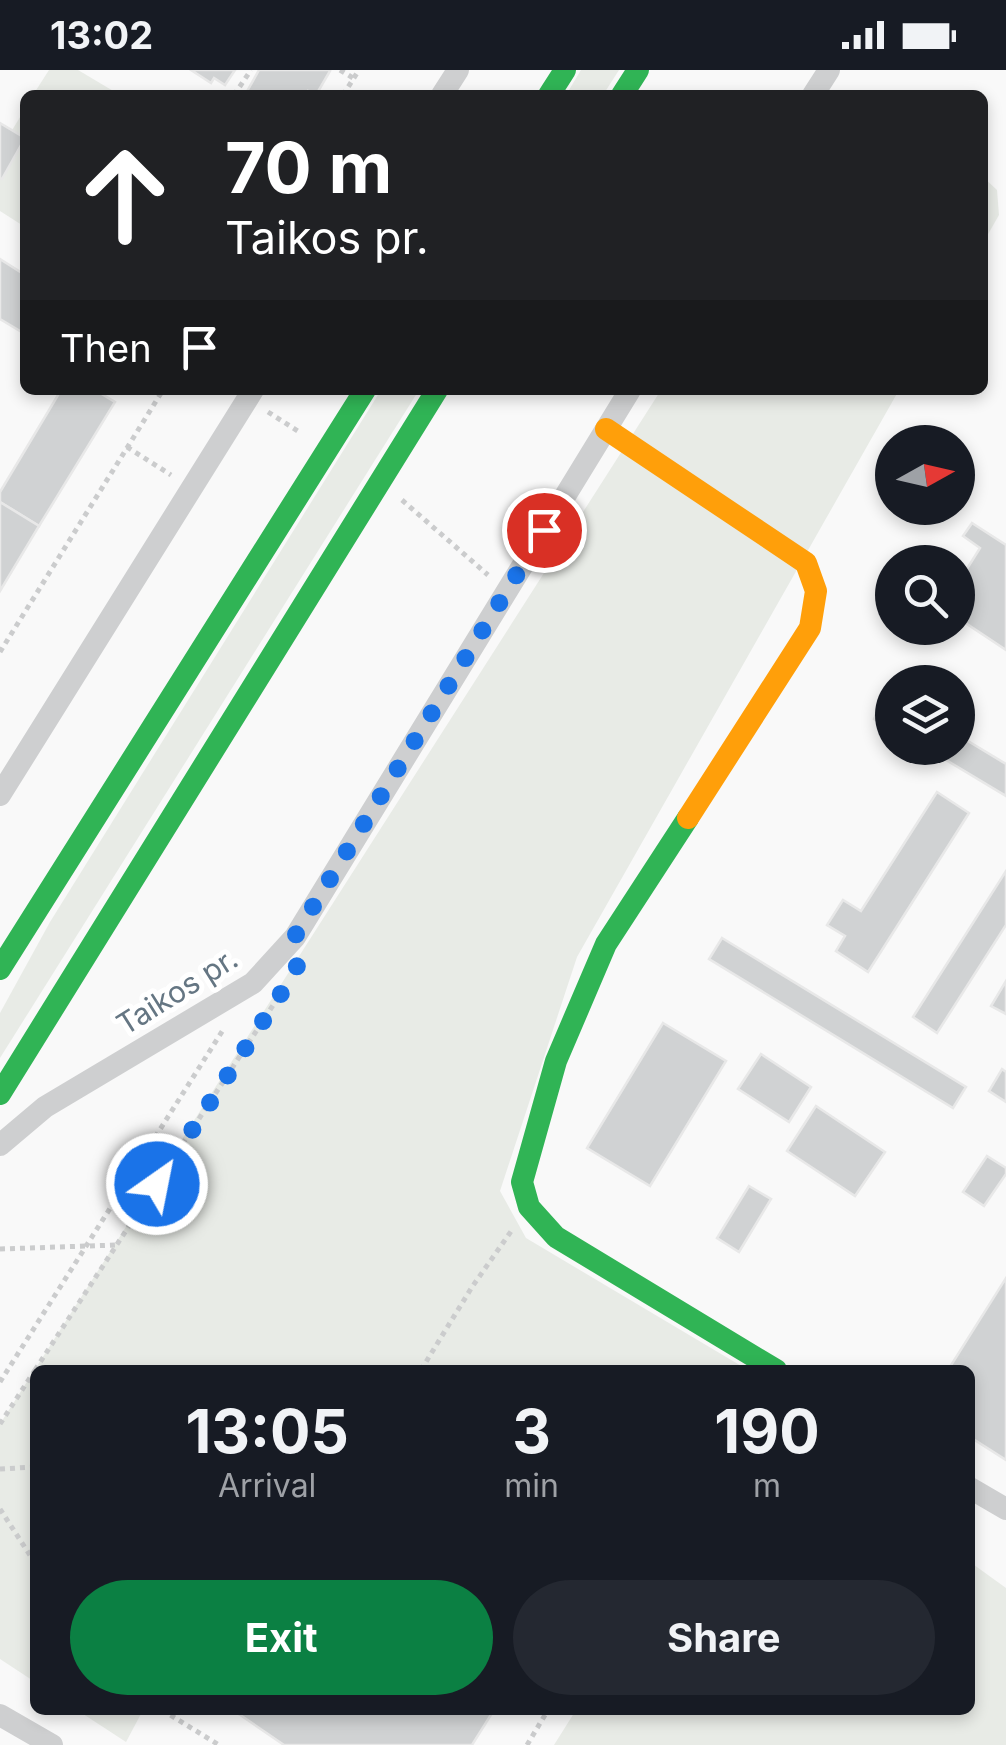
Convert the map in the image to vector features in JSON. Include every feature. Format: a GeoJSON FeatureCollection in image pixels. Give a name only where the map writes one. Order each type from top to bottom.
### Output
{"type":"FeatureCollection","features":[{"type":"Feature","properties":{"kind":"main road"},"geometry":{"type":"LineString","coordinates":[[0,969],[362,395]]}},
{"type":"Feature","properties":{"kind":"main road"},"geometry":{"type":"LineString","coordinates":[[0,1094],[434,395]]}},
{"type":"Feature","properties":{"kind":"main road"},"geometry":{"type":"LineString","coordinates":[[606,428],[806,563],[816,591],[810,628],[606,944],[556,1061],[522,1182],[529,1207],[556,1237],[768,1365]]}},
{"type":"Feature","properties":{"kind":"street"},"geometry":{"type":"LineString","coordinates":[[0,794],[250,395]]}},
{"type":"Feature","properties":{"kind":"street","name":"Taikos pr."},"geometry":{"type":"LineString","coordinates":[[0,1145],[45,1107],[253,983],[295,936],[627,395]]}},
{"type":"Feature","properties":{"kind":"street"},"geometry":{"type":"LineString","coordinates":[[975,1491],[1006,1510]]}},
{"type":"Feature","properties":{"kind":"street"},"geometry":{"type":"LineString","coordinates":[[0,1715],[52,1745]]}},
{"type":"Feature","properties":{"kind":"path"},"geometry":{"type":"LineString","coordinates":[[340,70],[354,78]]}},
{"type":"Feature","properties":{"kind":"path"},"geometry":{"type":"LineString","coordinates":[[346,90],[359,70]]}},
{"type":"Feature","properties":{"kind":"path"},"geometry":{"type":"LineString","coordinates":[[0,652],[159,395]]}},
{"type":"Feature","properties":{"kind":"path"},"geometry":{"type":"LineString","coordinates":[[127,447],[192,488]]}},
{"type":"Feature","properties":{"kind":"path"},"geometry":{"type":"LineString","coordinates":[[0,1382],[253,983]]}},
{"type":"Feature","properties":{"kind":"path"},"geometry":{"type":"LineString","coordinates":[[38,1365],[286,986]]}},
{"type":"Feature","properties":{"kind":"path"},"geometry":{"type":"LineString","coordinates":[[424,1365],[472,1287],[529,1207]]}},
{"type":"Feature","properties":{"kind":"path"},"geometry":{"type":"LineString","coordinates":[[0,1249],[117,1245]]}},
{"type":"Feature","properties":{"kind":"path"},"geometry":{"type":"LineString","coordinates":[[0,1424],[30,1378]]}},
{"type":"Feature","properties":{"kind":"path"},"geometry":{"type":"LineString","coordinates":[[0,1469],[30,1466]]}},
{"type":"Feature","properties":{"kind":"path"},"geometry":{"type":"LineString","coordinates":[[0,1509],[30,1555]]}},
{"type":"Feature","properties":{"kind":"path"},"geometry":{"type":"LineString","coordinates":[[170,1715],[219,1745]]}},
{"type":"Feature","properties":{"kind":"path"},"geometry":{"type":"LineString","coordinates":[[527,1745],[545,1715]]}},
{"type":"Feature","properties":{"kind":"shaded area"},"geometry":{"type":"Polygon","coordinates":[[[49,70],[78,70],[112,90],[36,90],[49,70]]]}},
{"type":"Feature","properties":{"kind":"shaded area"},"geometry":{"type":"Polygon","coordinates":[[[581,70],[619,70],[606,90],[569,90],[581,70]]]}},
{"type":"Feature","properties":{"kind":"shaded area"},"geometry":{"type":"Polygon","coordinates":[[[20,117],[20,224],[0,211],[0,150],[20,117]]]}},
{"type":"Feature","properties":{"kind":"shaded area"},"geometry":{"type":"Polygon","coordinates":[[[988,182],[997,190],[999,215],[988,234],[988,182]]]}},
{"type":"Feature","properties":{"kind":"shaded area"},"geometry":{"type":"Polygon","coordinates":[[[378,395],[416,395],[0,1058],[0,1013],[50,922],[378,395]]]}},
{"type":"Feature","properties":{"kind":"shaded area"},"geometry":{"type":"Polygon","coordinates":[[[658,395],[896,395],[879,425],[875,425],[875,432],[577,957],[500,1191],[526,1238],[740,1365],[38,1365],[658,395]]]}},
{"type":"Feature","properties":{"kind":"shaded area"},"geometry":{"type":"Polygon","coordinates":[[[30,1377],[30,1679],[0,1659],[0,1424],[30,1377]]]}},
{"type":"Feature","properties":{"kind":"shaded area"},"geometry":{"type":"Polygon","coordinates":[[[975,1566],[1006,1588],[1006,1745],[554,1745],[573,1715],[975,1715],[975,1566]]]}},
{"type":"Feature","properties":{"kind":"shaded area"},"geometry":{"type":"Polygon","coordinates":[[[85,1715],[140,1715],[126,1742],[85,1715]]]}},
{"type":"Feature","properties":{"kind":"building"},"geometry":{"type":"Polygon","coordinates":[[[191,70],[235,70],[225,85],[214,78],[211,83],[191,70]]]}},
{"type":"Feature","properties":{"kind":"building"},"geometry":{"type":"Polygon","coordinates":[[[259,70],[330,71],[319,90],[248,90],[259,70]]]}},
{"type":"Feature","properties":{"kind":"building"},"geometry":{"type":"Polygon","coordinates":[[[0,123],[20,135],[20,147],[0,178],[0,123]]]}},
{"type":"Feature","properties":{"kind":"building"},"geometry":{"type":"Polygon","coordinates":[[[0,259],[20,272],[20,331],[0,319],[0,259]]]}},
{"type":"Feature","properties":{"kind":"building"},"geometry":{"type":"Polygon","coordinates":[[[58,395],[103,395],[115,402],[39,526],[0,502],[0,492],[58,395]]]}},
{"type":"Feature","properties":{"kind":"building"},"geometry":{"type":"Polygon","coordinates":[[[0,502],[39,526],[0,591],[0,502]]]}},
{"type":"Feature","properties":{"kind":"building"},"geometry":{"type":"Polygon","coordinates":[[[975,525],[1006,545],[1006,650],[975,629],[975,556],[980,548],[963,536],[975,525]]]}},
{"type":"Feature","properties":{"kind":"building"},"geometry":{"type":"Polygon","coordinates":[[[975,745],[1006,764],[1006,796],[954,765],[975,765],[975,745]]]}},
{"type":"Feature","properties":{"kind":"building"},"geometry":{"type":"Polygon","coordinates":[[[937,792],[969,813],[868,972],[836,951],[845,936],[827,925],[843,900],[861,911],[937,792]]]}},
{"type":"Feature","properties":{"kind":"building"},"geometry":{"type":"Polygon","coordinates":[[[1006,871],[1006,925],[937,1033],[913,1017],[1006,871]]]}},
{"type":"Feature","properties":{"kind":"building"},"geometry":{"type":"Polygon","coordinates":[[[722,938],[966,1087],[953,1108],[709,959],[722,938]]]}},
{"type":"Feature","properties":{"kind":"building"},"geometry":{"type":"Polygon","coordinates":[[[1006,981],[1006,1014],[991,1006],[1006,981]]]}},
{"type":"Feature","properties":{"kind":"building"},"geometry":{"type":"Polygon","coordinates":[[[663,1023],[726,1061],[650,1186],[587,1148],[663,1023]]]}},
{"type":"Feature","properties":{"kind":"building"},"geometry":{"type":"Polygon","coordinates":[[[761,1054],[811,1087],[789,1122],[738,1089],[761,1054]]]}},
{"type":"Feature","properties":{"kind":"building"},"geometry":{"type":"Polygon","coordinates":[[[1002,1069],[1006,1072],[1006,1102],[989,1091],[1002,1069]]]}},
{"type":"Feature","properties":{"kind":"building"},"geometry":{"type":"Polygon","coordinates":[[[816,1106],[885,1152],[855,1196],[787,1151],[816,1106]]]}},
{"type":"Feature","properties":{"kind":"building"},"geometry":{"type":"Polygon","coordinates":[[[987,1156],[1006,1168],[1006,1174],[984,1206],[963,1192],[987,1156]]]}},
{"type":"Feature","properties":{"kind":"building"},"geometry":{"type":"Polygon","coordinates":[[[749,1186],[771,1199],[739,1252],[717,1238],[749,1186]]]}},
{"type":"Feature","properties":{"kind":"building"},"geometry":{"type":"Polygon","coordinates":[[[1006,1278],[1006,1460],[975,1440],[975,1365],[951,1365],[1006,1278]]]}},
{"type":"Feature","properties":{"kind":"building"},"geometry":{"type":"Polygon","coordinates":[[[240,1715],[491,1715],[472,1745],[284,1745],[240,1715]]]}},
{"type":"Feature","properties":{"kind":"traffic: fast"},"geometry":{"type":"LineString","coordinates":[[552,90],[565,70]]}},
{"type":"Feature","properties":{"kind":"traffic: fast"},"geometry":{"type":"LineString","coordinates":[[625,90],[638,70]]}},
{"type":"Feature","properties":{"kind":"traffic: fast"},"geometry":{"type":"LineString","coordinates":[[0,969],[362,395]]}},
{"type":"Feature","properties":{"kind":"traffic: fast"},"geometry":{"type":"LineString","coordinates":[[0,1094],[434,395]]}},
{"type":"Feature","properties":{"kind":"traffic: fast"},"geometry":{"type":"LineString","coordinates":[[688,818],[606,944],[556,1061],[522,1182],[529,1207],[556,1237],[768,1365]]}},
{"type":"Feature","properties":{"kind":"traffic: slow"},"geometry":{"type":"LineString","coordinates":[[606,429],[806,563],[816,591],[810,628],[688,818]]}},
{"type":"Feature","properties":{"kind":"route"},"geometry":{"type":"LineString","coordinates":[[157,1184],[297,969],[295,936],[544,530]]}}]}
